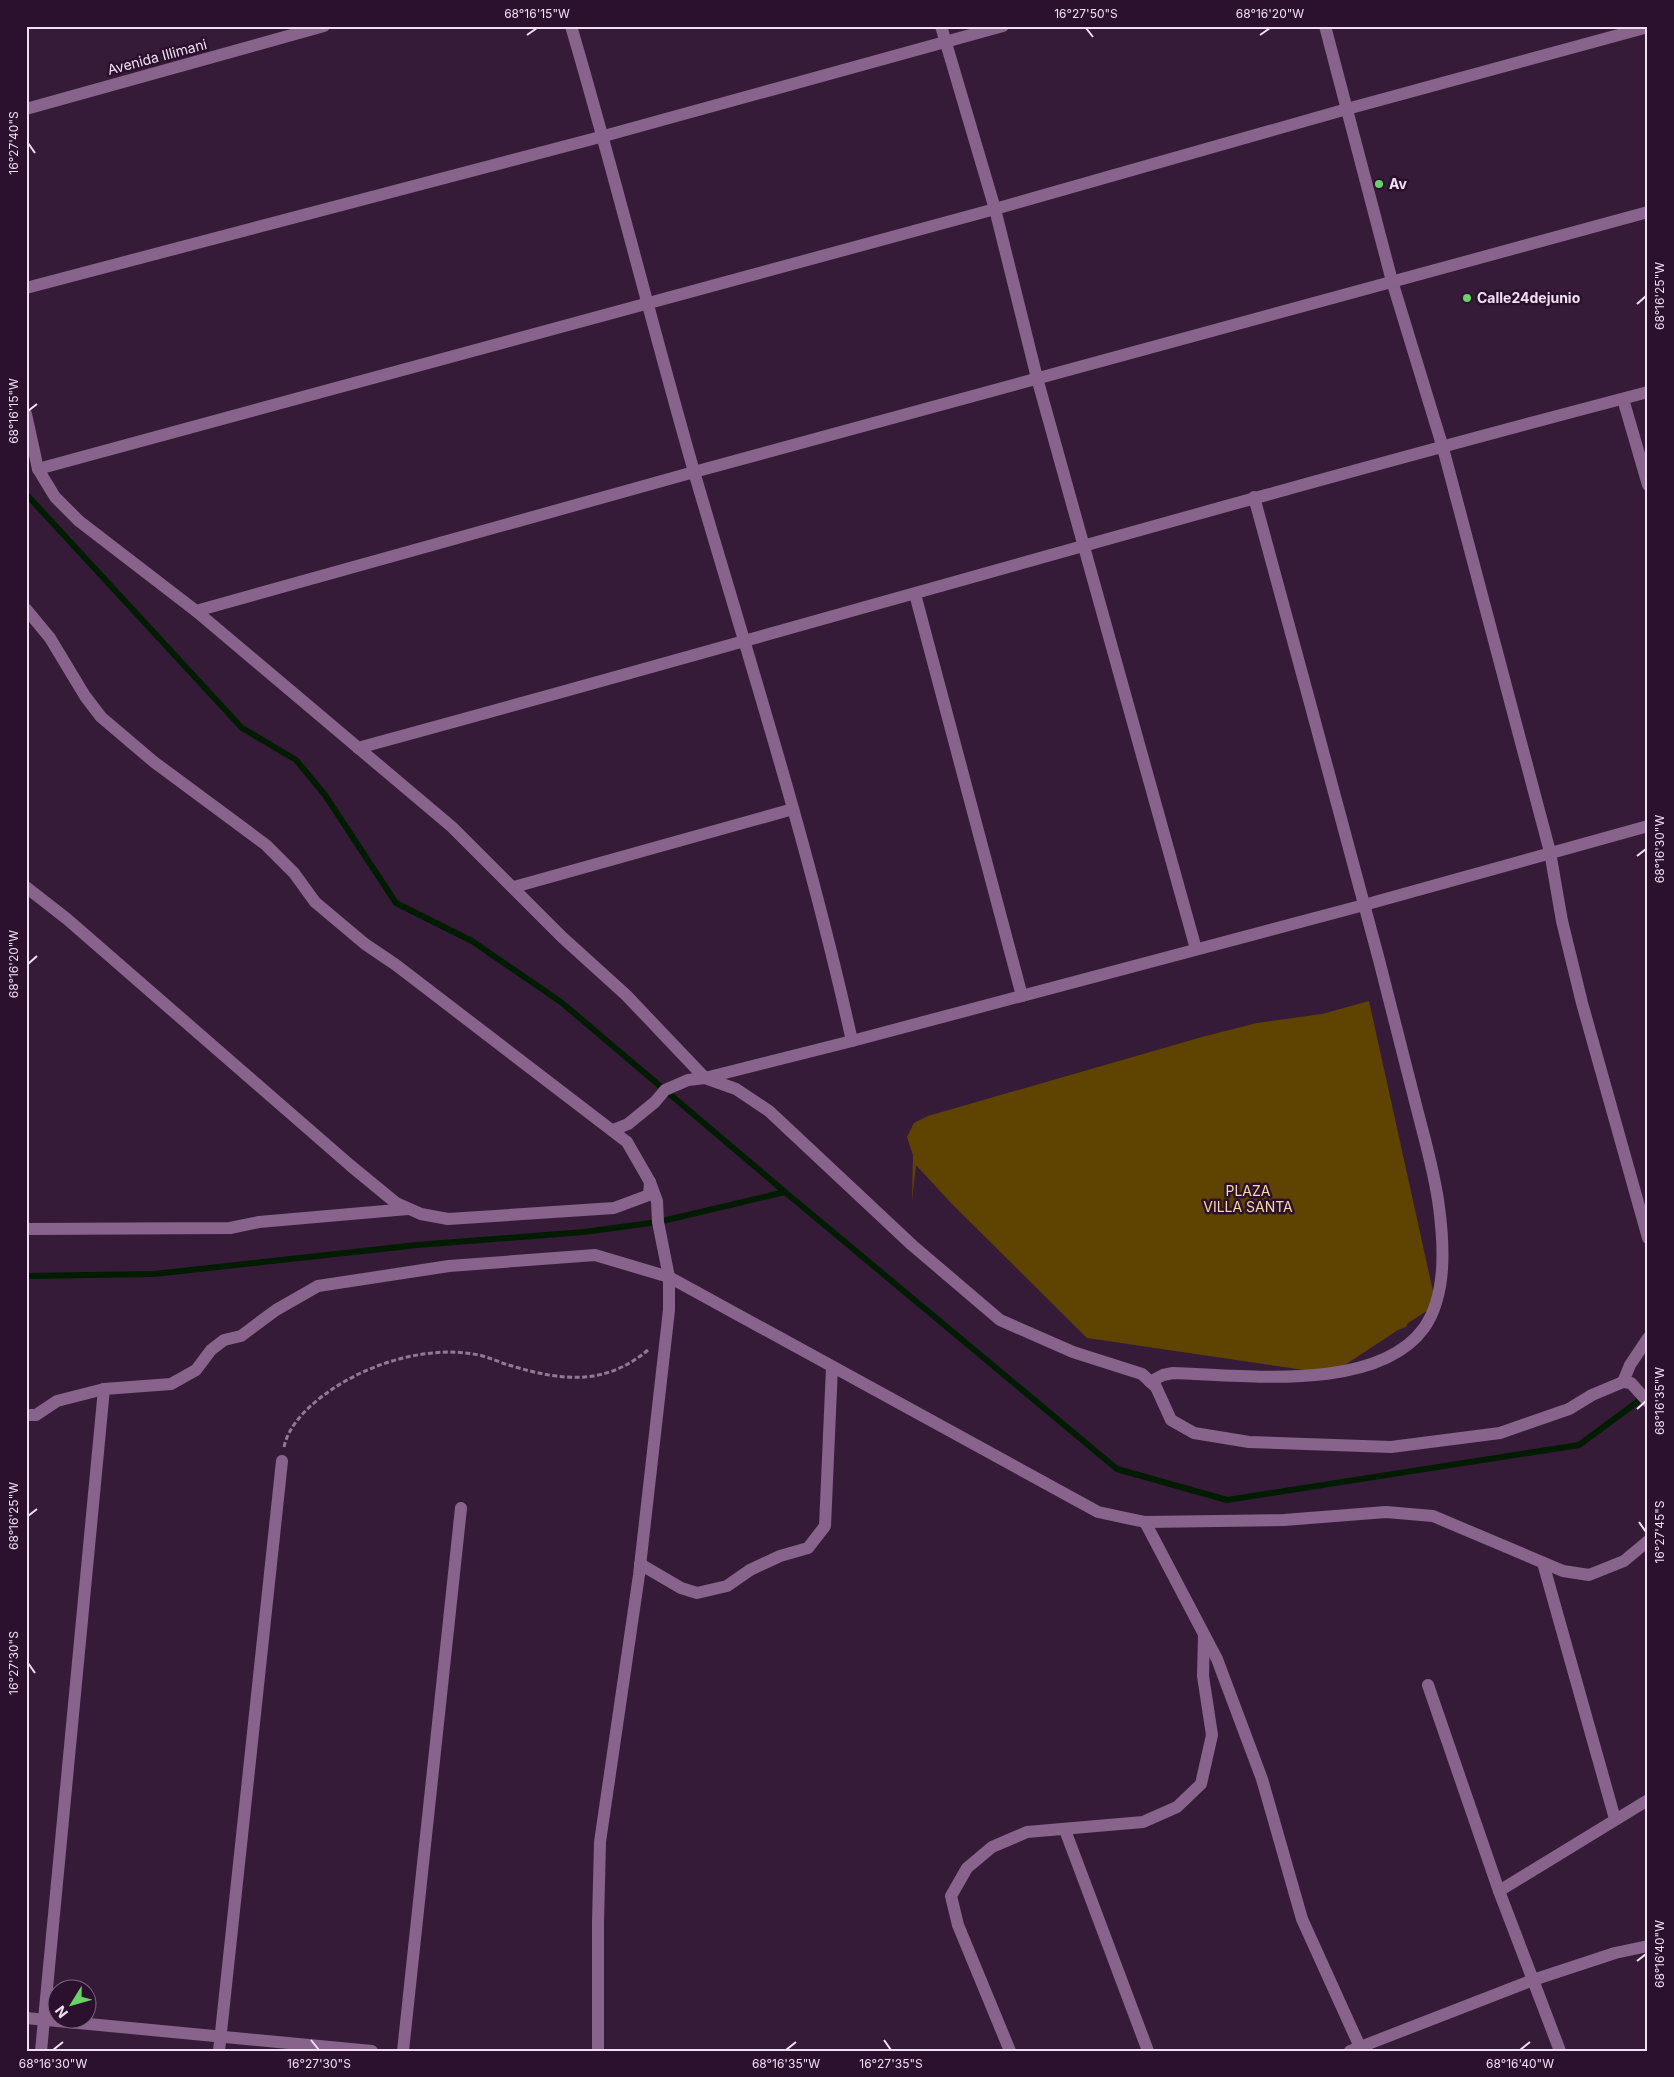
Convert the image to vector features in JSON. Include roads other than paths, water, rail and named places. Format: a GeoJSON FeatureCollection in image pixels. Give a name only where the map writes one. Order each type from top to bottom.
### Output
{"type":"FeatureCollection","features":[{"type":"Feature","properties":{"kind":"street","name":"Avenida Illimani"},"geometry":{"type":"LineString","coordinates":[[26,109],[324,26]]}},
{"type":"Feature","properties":{"kind":"street"},"geometry":{"type":"LineString","coordinates":[[571,26],[604,136],[694,472],[793,809],[831,947],[852,1041]]}},
{"type":"Feature","properties":{"kind":"street"},"geometry":{"type":"LineString","coordinates":[[941,26],[994,209],[1037,378],[1196,949]]}},
{"type":"Feature","properties":{"kind":"street"},"geometry":{"type":"LineString","coordinates":[[26,288],[604,136],[1004,26]]}},
{"type":"Feature","properties":{"kind":"street"},"geometry":{"type":"LineString","coordinates":[[1326,26],[1392,281],[1443,448],[1550,852],[1562,921],[1582,1003],[1648,1238]]}},
{"type":"Feature","properties":{"kind":"street"},"geometry":{"type":"LineString","coordinates":[[38,468],[649,304],[1648,27]]}},
{"type":"Feature","properties":{"kind":"street"},"geometry":{"type":"LineString","coordinates":[[196,611],[694,472],[1648,212]]}},
{"type":"Feature","properties":{"kind":"street"},"geometry":{"type":"LineString","coordinates":[[358,748],[915,594],[1254,497],[1648,392]]}},
{"type":"Feature","properties":{"kind":"street"},"geometry":{"type":"LineString","coordinates":[[1623,399],[1648,485]]}},
{"type":"Feature","properties":{"kind":"street"},"geometry":{"type":"LineString","coordinates":[[26,414],[38,468],[55,497],[79,521],[196,611],[452,827],[562,937],[626,995],[705,1078],[736,1089],[769,1111],[912,1246],[1000,1320],[1072,1352],[1142,1374],[1156,1387],[1171,1420],[1194,1434],[1249,1442],[1391,1447],[1500,1433],[1569,1409],[1592,1395],[1623,1382],[1631,1383],[1648,1402]]}},
{"type":"Feature","properties":{"kind":"street"},"geometry":{"type":"LineString","coordinates":[[1150,1382],[1163,1375],[1173,1373],[1275,1376],[1331,1374],[1348,1371],[1384,1359],[1414,1340],[1431,1317],[1439,1292],[1442,1233],[1435,1184],[1364,905],[1254,497]]}},
{"type":"Feature","properties":{"kind":"street"},"geometry":{"type":"LineString","coordinates":[[915,594],[1022,996]]}},
{"type":"Feature","properties":{"kind":"street"},"geometry":{"type":"LineString","coordinates":[[26,609],[50,638],[85,696],[101,717],[154,762],[266,845],[294,873],[315,902],[365,944],[381,954],[613,1130],[627,1142],[650,1182],[657,1201],[658,1222],[669,1277],[669,1310],[640,1564],[600,1842],[598,2051]]}},
{"type":"Feature","properties":{"kind":"street"},"geometry":{"type":"LineString","coordinates":[[514,887],[793,809]]}},
{"type":"Feature","properties":{"kind":"street"},"geometry":{"type":"LineString","coordinates":[[613,1130],[628,1124],[655,1102],[665,1090],[688,1080],[705,1078],[852,1041],[1364,905],[1648,826]]}},
{"type":"Feature","properties":{"kind":"street"},"geometry":{"type":"LineString","coordinates":[[26,887],[67,919],[351,1166],[396,1203],[408,1209],[434,1217],[462,1219],[614,1208],[649,1196],[650,1182]]}},
{"type":"Feature","properties":{"kind":"street"},"geometry":{"type":"LineString","coordinates":[[26,1229],[230,1228],[259,1222],[408,1209]]}},
{"type":"Feature","properties":{"kind":"street"},"geometry":{"type":"LineString","coordinates":[[26,1415],[36,1415],[57,1401],[104,1389],[171,1384],[196,1370],[211,1350],[224,1340],[241,1336],[276,1310],[318,1286],[449,1266],[595,1255],[669,1277],[1098,1512],[1145,1522],[1284,1520],[1386,1512],[1433,1516],[1563,1571],[1589,1575],[1624,1561],[1648,1541]]}},
{"type":"Feature","properties":{"kind":"street"},"geometry":{"type":"LineString","coordinates":[[1623,1382],[1630,1365],[1648,1338]]}},
{"type":"Feature","properties":{"kind":"street"},"geometry":{"type":"LineString","coordinates":[[640,1564],[681,1588],[697,1592],[728,1586],[750,1570],[780,1556],[808,1548],[825,1526],[832,1367]]}},
{"type":"Feature","properties":{"kind":"street"},"geometry":{"type":"LineString","coordinates":[[41,2051],[104,1389]]}},
{"type":"Feature","properties":{"kind":"street"},"geometry":{"type":"LineString","coordinates":[[219,2051],[282,1461]]}},
{"type":"Feature","properties":{"kind":"street"},"geometry":{"type":"LineString","coordinates":[[403,2051],[461,1508]]}},
{"type":"Feature","properties":{"kind":"street"},"geometry":{"type":"LineString","coordinates":[[1145,1522],[1217,1659],[1262,1779],[1302,1919],[1355,2049],[1533,1980],[1615,1953],[1648,1946]]}},
{"type":"Feature","properties":{"kind":"street"},"geometry":{"type":"LineString","coordinates":[[1543,1563],[1615,1819]]}},
{"type":"Feature","properties":{"kind":"street"},"geometry":{"type":"LineString","coordinates":[[1010,2051],[958,1925],[951,1896],[967,1868],[992,1847],[1027,1832],[1143,1822],[1176,1807],[1201,1784],[1212,1735],[1203,1676],[1204,1635]]}},
{"type":"Feature","properties":{"kind":"street"},"geometry":{"type":"LineString","coordinates":[[1428,1685],[1499,1891],[1560,2051]]}},
{"type":"Feature","properties":{"kind":"street"},"geometry":{"type":"LineString","coordinates":[[1499,1891],[1648,1800]]}},
{"type":"Feature","properties":{"kind":"street"},"geometry":{"type":"LineString","coordinates":[[1066,1830],[1148,2051]]}},
{"type":"Feature","properties":{"kind":"street"},"geometry":{"type":"LineString","coordinates":[[26,2018],[372,2051]]}},
{"type":"Feature","properties":{"kind":"waterway"},"geometry":{"type":"LineString","coordinates":[[26,494],[242,728],[296,760],[325,795],[396,903],[472,941],[561,1002],[785,1192]]}},
{"type":"Feature","properties":{"kind":"waterway"},"geometry":{"type":"LineString","coordinates":[[26,1276],[154,1274],[417,1245],[584,1232],[658,1222],[785,1192],[1117,1469],[1227,1500],[1579,1445],[1644,1397]]}},
{"type":"Feature","properties":{"kind":"place","name":"Av"},"geometry":{"type":"Point","coordinates":[1379,184]}},
{"type":"Feature","properties":{"kind":"place","name":"Calle24dejunio"},"geometry":{"type":"Point","coordinates":[1467,298]}},
{"type":"Feature","properties":{"kind":"park label","name":"PLAZA VILLA SANTA"},"geometry":{"type":"Point","coordinates":[1248,1200]}}]}
